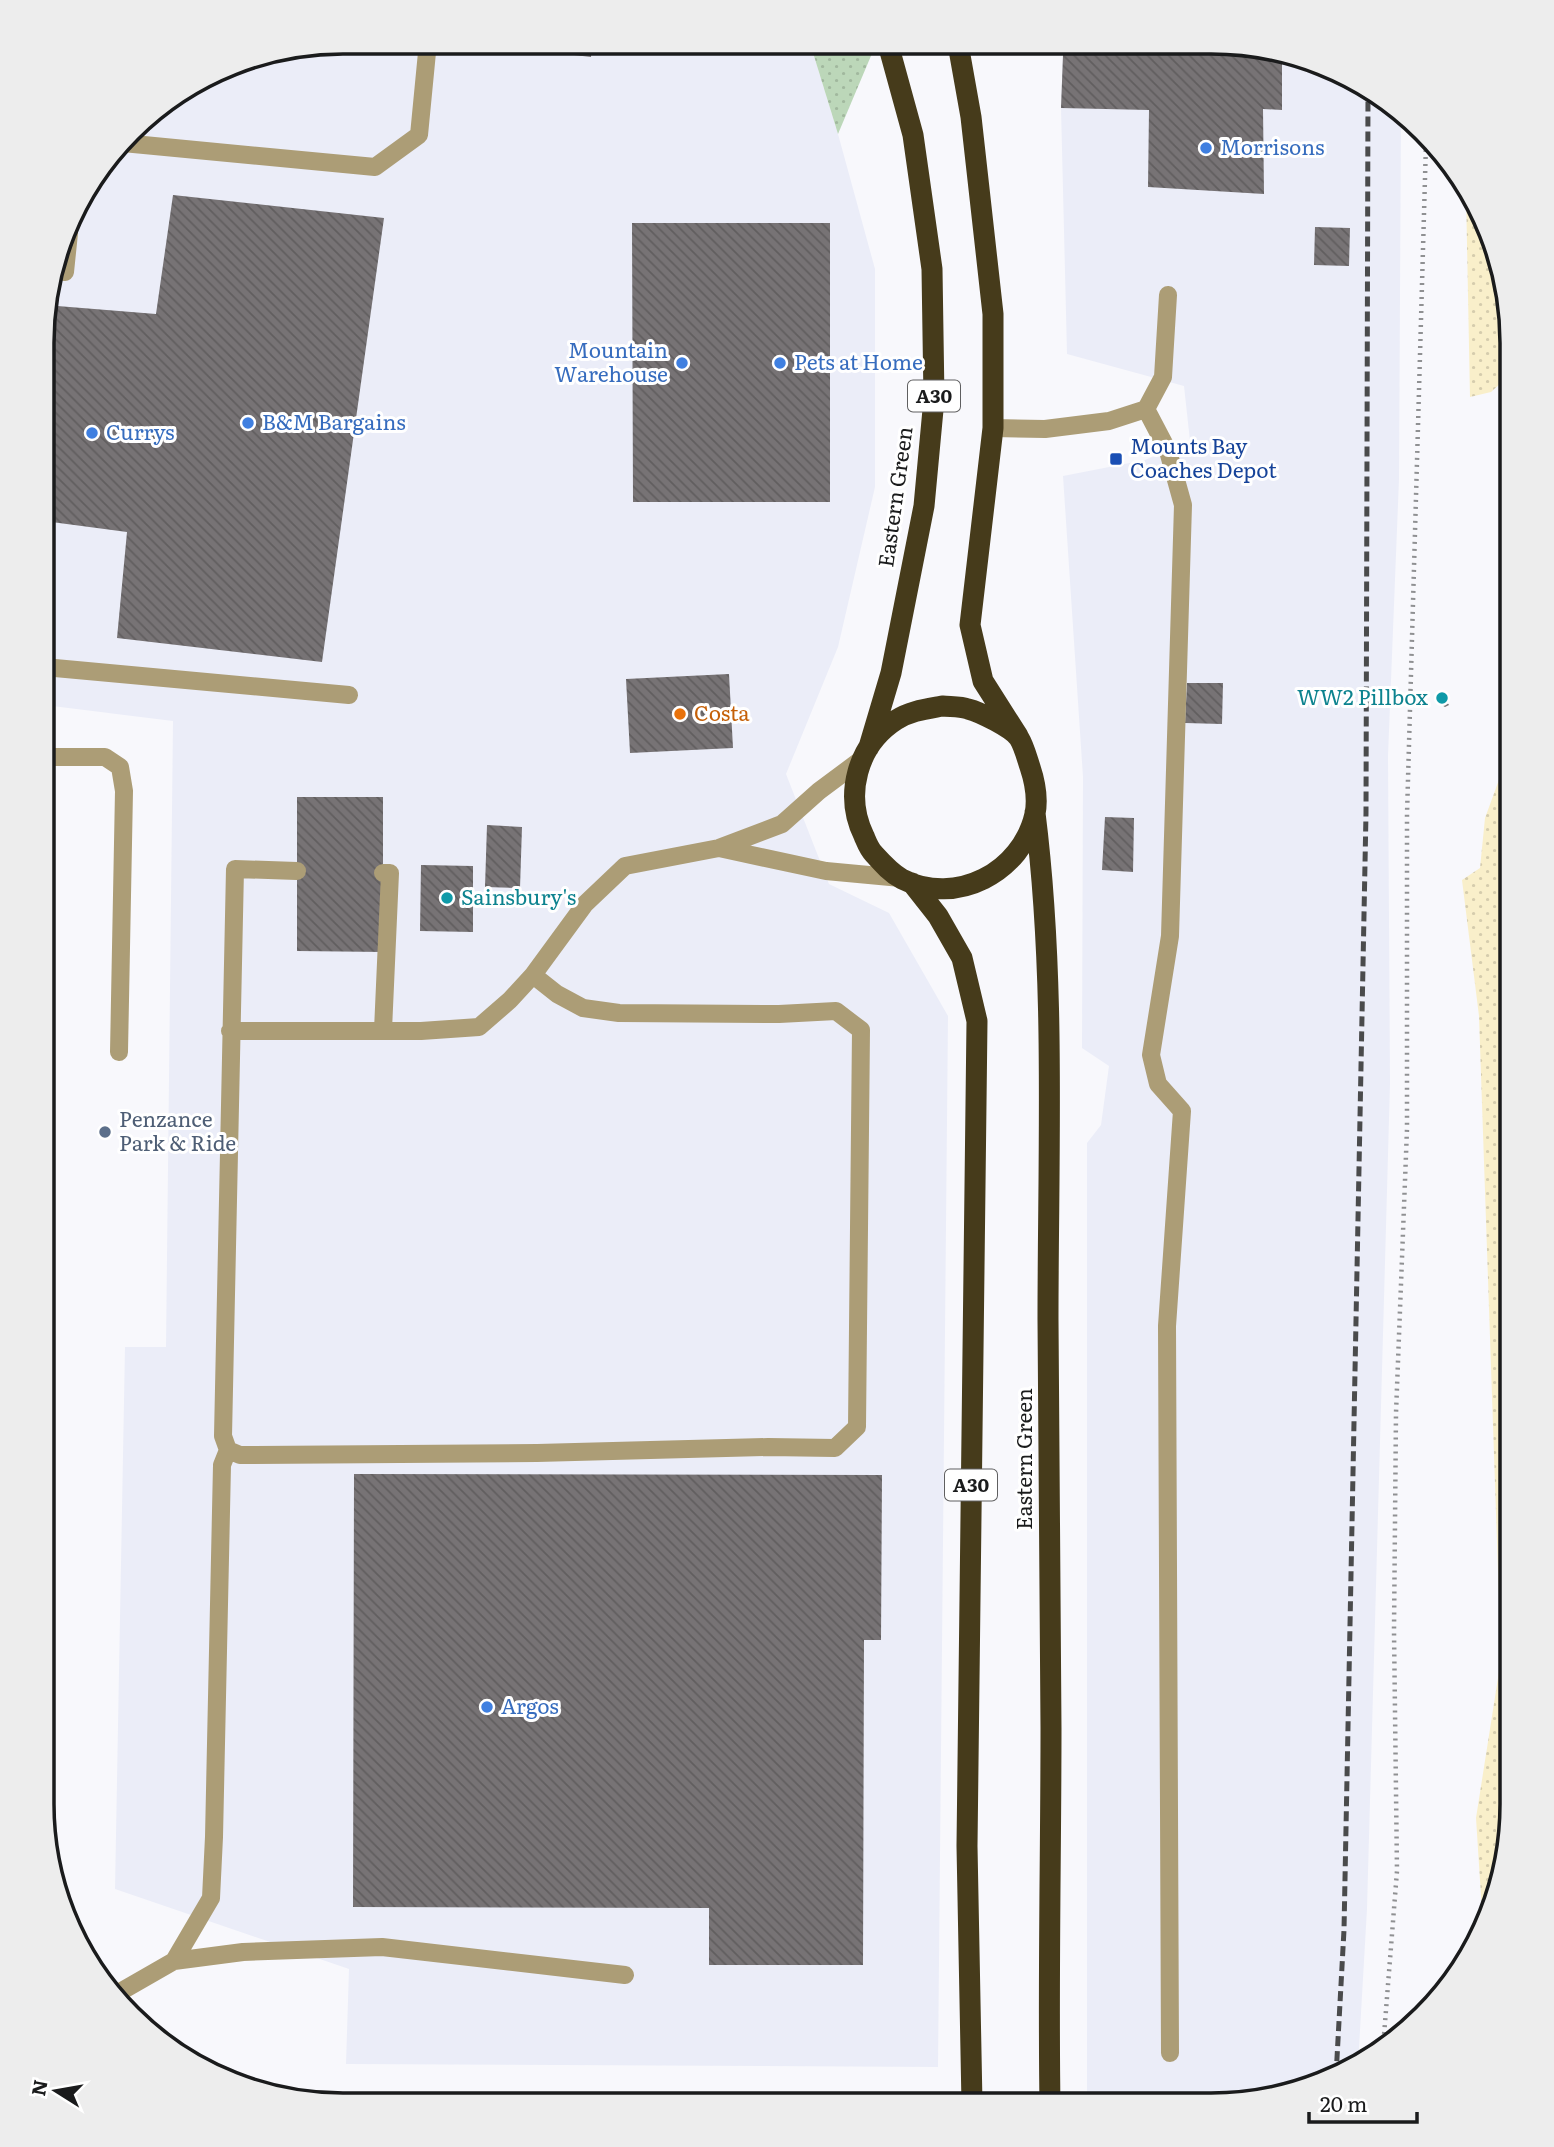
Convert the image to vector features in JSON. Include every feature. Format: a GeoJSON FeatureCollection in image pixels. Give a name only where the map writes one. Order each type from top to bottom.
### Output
{"type":"FeatureCollection","features":[{"type":"Feature","properties":{"kind":"highway","name":"Eastern Green"},"geometry":{"type":"LineString","coordinates":[[865,753],[891,673],[924,506],[934,399],[932,268],[912,135],[891,54]]}},
{"type":"Feature","properties":{"kind":"highway"},"geometry":{"type":"LineString","coordinates":[[960,54],[971,117],[993,314],[993,428],[970,625],[984,681],[1018,736],[1035,782],[1035,813],[1024,842],[1006,866],[985,880],[959,888],[933,888],[907,881],[887,868],[870,850],[856,821],[853,789],[865,753],[878,735],[896,720],[916,710],[942,706],[969,709],[1018,736]]}},
{"type":"Feature","properties":{"kind":"highway","name":"Eastern Green"},"geometry":{"type":"LineString","coordinates":[[1035,813],[1043,875],[1049,1046],[1050,2093]]}},
{"type":"Feature","properties":{"kind":"highway","name":"A30"},"geometry":{"type":"LineString","coordinates":[[907,881],[938,916],[962,958],[977,1021],[967,1846],[972,2093]]}},
{"type":"Feature","properties":{"kind":"lane"},"geometry":{"type":"LineString","coordinates":[[134,144],[375,167],[419,135],[427,54]]}},
{"type":"Feature","properties":{"kind":"lane"},"geometry":{"type":"LineString","coordinates":[[993,428],[1045,429],[1109,421],[1146,409],[1163,377],[1168,295]]}},
{"type":"Feature","properties":{"kind":"lane"},"geometry":{"type":"LineString","coordinates":[[1146,409],[1168,451],[1183,505],[1170,936],[1151,1055],[1158,1084],[1182,1111],[1167,1326],[1170,2053]]}},
{"type":"Feature","properties":{"kind":"lane"},"geometry":{"type":"LineString","coordinates":[[54,668],[349,695]]}},
{"type":"Feature","properties":{"kind":"lane"},"geometry":{"type":"LineString","coordinates":[[230,1031],[421,1031],[479,1027],[533,975],[585,904],[625,866],[719,848],[782,824],[865,753]]}},
{"type":"Feature","properties":{"kind":"lane"},"geometry":{"type":"LineString","coordinates":[[54,757],[105,757],[120,767],[124,803],[119,1052]]}},
{"type":"Feature","properties":{"kind":"lane"},"geometry":{"type":"LineString","coordinates":[[719,848],[826,872],[907,881]]}},
{"type":"Feature","properties":{"kind":"lane"},"geometry":{"type":"LineString","coordinates":[[174,1961],[211,1898],[215,1837],[222,1465],[228,1450],[223,1436],[235,869],[297,871]]}},
{"type":"Feature","properties":{"kind":"lane"},"geometry":{"type":"LineString","coordinates":[[383,873],[390,873],[383,1030]]}},
{"type":"Feature","properties":{"kind":"lane"},"geometry":{"type":"LineString","coordinates":[[228,1450],[240,1455],[835,1448],[857,1427],[860,1030],[836,1011],[779,1014],[618,1013],[583,1008],[557,994],[533,975]]}},
{"type":"Feature","properties":{"kind":"lane"},"geometry":{"type":"LineString","coordinates":[[123,1990],[174,1961],[243,1952],[382,1947],[625,1975]]}},
{"type":"Feature","properties":{"kind":"path"},"geometry":{"type":"LineString","coordinates":[[1384,2035],[1397,1871],[1394,1631],[1396,1413],[1407,1129],[1407,815],[1426,151]]}},
{"type":"Feature","properties":{"kind":"shaded area"},"geometry":{"type":"Polygon","coordinates":[[[343,54],[813,54],[875,269],[875,487],[838,647],[786,774],[829,884],[889,913],[948,1016],[938,2067],[346,2064],[349,1969],[115,1889],[125,1347],[166,1347],[173,721],[54,706],[54,343],[57,306],[64,269],[84,215],[114,167],[139,139],[167,114],[215,84],[269,64],[306,57],[343,54]]]}},
{"type":"Feature","properties":{"kind":"shaded area"},"geometry":{"type":"Polygon","coordinates":[[[1057,54],[1211,54],[1267,60],[1304,70],[1339,84],[1371,103],[1401,126],[1399,479],[1388,756],[1390,1083],[1367,1909],[1359,2052],[1321,2071],[1285,2083],[1230,2092],[1087,2093],[1087,1143],[1101,1125],[1109,1066],[1082,1048],[1083,777],[1063,476],[1145,460],[1190,441],[1184,386],[1067,354],[1061,108],[1063,55],[1057,54]]]}},
{"type":"Feature","properties":{"kind":"green space"},"geometry":{"type":"Polygon","coordinates":[[[813,54],[872,54],[838,134],[813,54]]]}},
{"type":"Feature","properties":{"kind":"sand"},"geometry":{"type":"Polygon","coordinates":[[[1466,208],[1490,269],[1500,343],[1500,384],[1491,392],[1470,397],[1466,208]]]}},
{"type":"Feature","properties":{"kind":"sand"},"geometry":{"type":"Polygon","coordinates":[[[1500,777],[1500,1630],[1479,1016],[1462,880],[1480,868],[1485,818],[1500,777]]]}},
{"type":"Feature","properties":{"kind":"sand"},"geometry":{"type":"Polygon","coordinates":[[[1500,1665],[1499,1823],[1494,1860],[1482,1904],[1476,1818],[1500,1665]]]}},
{"type":"Feature","properties":{"kind":"building"},"geometry":{"type":"Polygon","coordinates":[[[574,54],[591,54],[591,57],[574,54]]]}},
{"type":"Feature","properties":{"kind":"building","name":"Morrisons"},"geometry":{"type":"Polygon","coordinates":[[[1057,54],[1211,54],[1282,63],[1282,110],[1263,109],[1264,194],[1148,187],[1149,110],[1061,108],[1063,55],[1057,54]]]}},
{"type":"Feature","properties":{"kind":"building","name":"B&M Bargains"},"geometry":{"type":"Polygon","coordinates":[[[173,195],[384,218],[322,662],[117,638],[127,532],[54,522],[54,343],[57,306],[156,314],[173,195]]]}},
{"type":"Feature","properties":{"kind":"building"},"geometry":{"type":"Polygon","coordinates":[[[632,223],[830,223],[830,502],[633,502],[632,223]]]}},
{"type":"Feature","properties":{"kind":"building"},"geometry":{"type":"Polygon","coordinates":[[[1315,227],[1350,228],[1349,266],[1314,265],[1315,227]]]}},
{"type":"Feature","properties":{"kind":"building","name":"Costa"},"geometry":{"type":"Polygon","coordinates":[[[729,674],[733,748],[630,753],[626,679],[729,674]]]}},
{"type":"Feature","properties":{"kind":"building"},"geometry":{"type":"Polygon","coordinates":[[[1187,683],[1223,683],[1222,724],[1185,723],[1187,683]]]}},
{"type":"Feature","properties":{"kind":"building","name":"WW2 Pillbox"},"geometry":{"type":"Polygon","coordinates":[[[1442,695],[1449,705],[1445,707],[1437,702],[1442,695]]]}},
{"type":"Feature","properties":{"kind":"building"},"geometry":{"type":"Polygon","coordinates":[[[297,797],[383,797],[383,952],[297,951],[297,797]]]}},
{"type":"Feature","properties":{"kind":"building"},"geometry":{"type":"Polygon","coordinates":[[[1105,817],[1134,818],[1133,872],[1102,870],[1105,817]]]}},
{"type":"Feature","properties":{"kind":"building"},"geometry":{"type":"Polygon","coordinates":[[[487,825],[522,827],[520,888],[485,887],[487,825]]]}},
{"type":"Feature","properties":{"kind":"building","name":"Sainsbury's"},"geometry":{"type":"Polygon","coordinates":[[[421,865],[473,866],[473,932],[420,931],[421,865]]]}},
{"type":"Feature","properties":{"kind":"building"},"geometry":{"type":"Polygon","coordinates":[[[354,1474],[882,1475],[881,1640],[864,1640],[863,1965],[709,1965],[709,1908],[353,1907],[354,1474]]]}},
{"type":"Feature","properties":{"kind":"railway"},"geometry":{"type":"LineString","coordinates":[[1337,2064],[1344,1930],[1366,813],[1368,101]]}},
{"type":"Feature","properties":{"kind":"place","name":"Morrisons"},"geometry":{"type":"Point","coordinates":[1206,148]}},
{"type":"Feature","properties":{"kind":"place","name":"Mountain Warehouse"},"geometry":{"type":"Point","coordinates":[682,363]}},
{"type":"Feature","properties":{"kind":"place","name":"Pets at Home"},"geometry":{"type":"Point","coordinates":[780,363]}},
{"type":"Feature","properties":{"kind":"place","name":"B&M Bargains"},"geometry":{"type":"Point","coordinates":[248,423]}},
{"type":"Feature","properties":{"kind":"place","name":"Currys"},"geometry":{"type":"Point","coordinates":[92,433]}},
{"type":"Feature","properties":{"kind":"place","name":"Mounts Bay Coaches Depot"},"geometry":{"type":"Point","coordinates":[1116,459]}},
{"type":"Feature","properties":{"kind":"place","name":"WW2 Pillbox"},"geometry":{"type":"Point","coordinates":[1442,698]}},
{"type":"Feature","properties":{"kind":"place","name":"Costa"},"geometry":{"type":"Point","coordinates":[680,714]}},
{"type":"Feature","properties":{"kind":"place","name":"Sainsbury's"},"geometry":{"type":"Point","coordinates":[447,898]}},
{"type":"Feature","properties":{"kind":"place","name":"Penzance Park & Ride"},"geometry":{"type":"Point","coordinates":[105,1132]}},
{"type":"Feature","properties":{"kind":"place","name":"Argos"},"geometry":{"type":"Point","coordinates":[487,1707]}}]}
